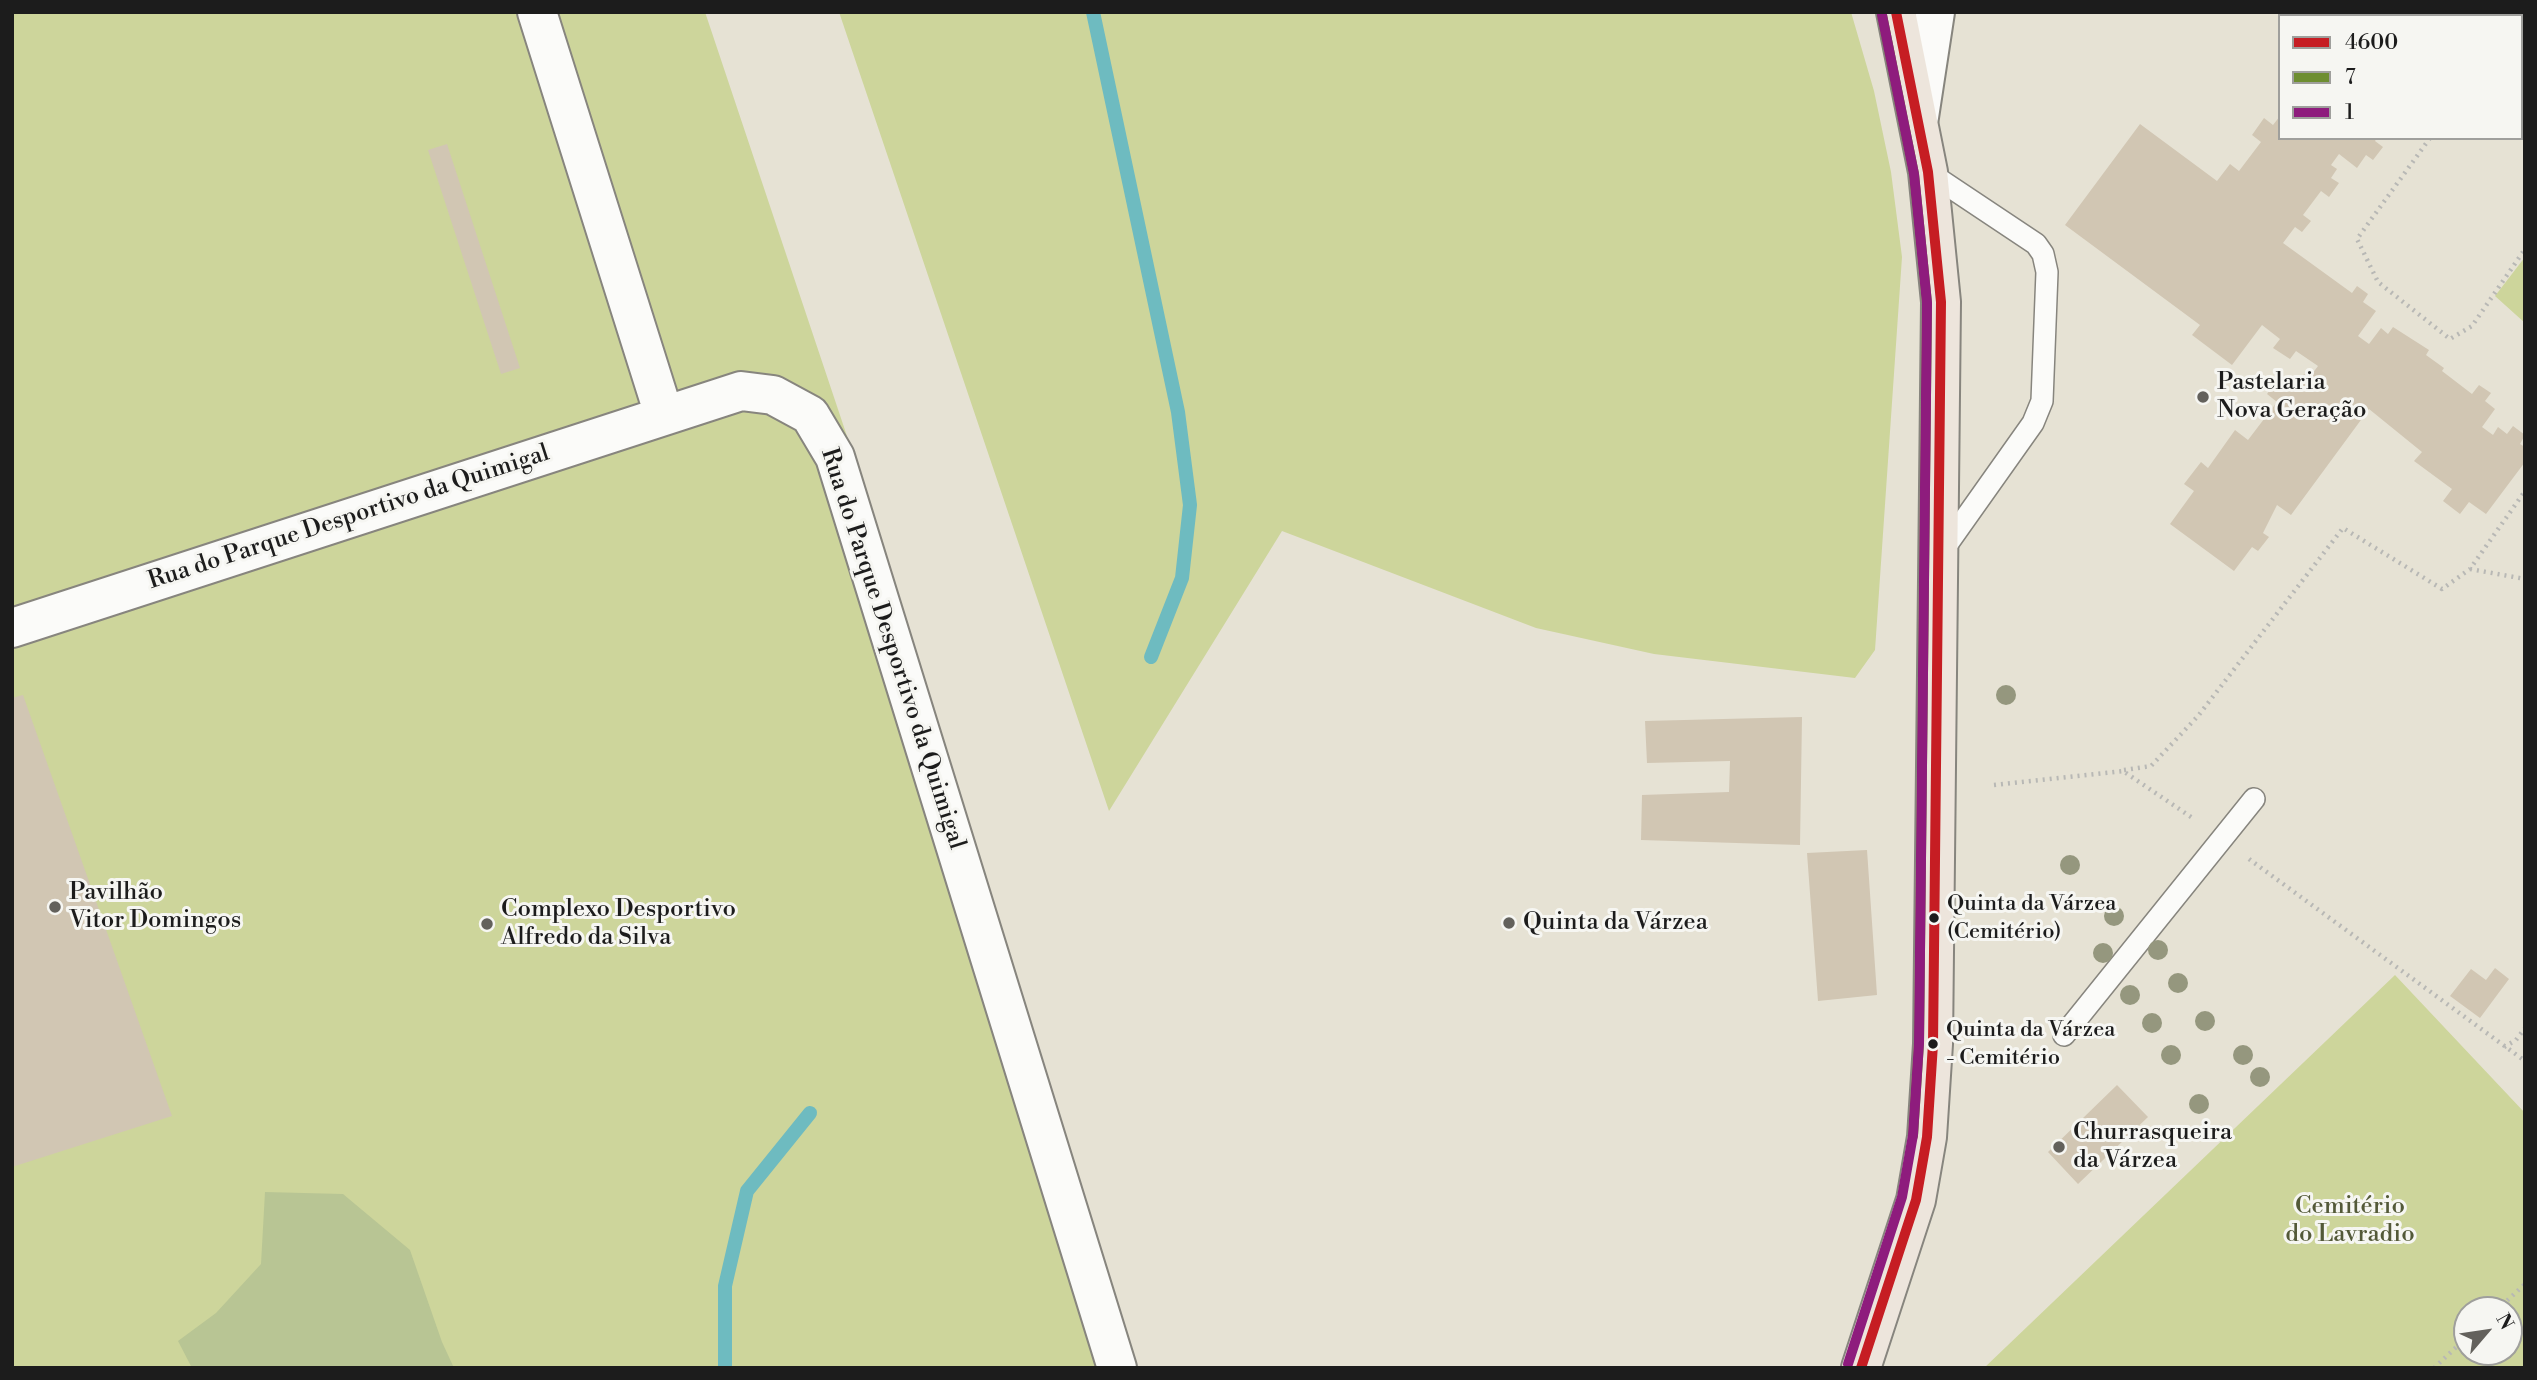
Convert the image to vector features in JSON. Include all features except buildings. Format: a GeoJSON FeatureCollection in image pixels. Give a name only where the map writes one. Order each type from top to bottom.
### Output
{"type":"FeatureCollection","features":[{"type":"Feature","properties":{"kind":"main road"},"geometry":{"type":"LineString","coordinates":[[1861,1368],[1916,1200],[1927,1138],[1933,1044],[1941,302],[1928,172],[1896,12]]}},
{"type":"Feature","properties":{"kind":"street"},"geometry":{"type":"LineString","coordinates":[[537,12],[664,415]]}},
{"type":"Feature","properties":{"kind":"street"},"geometry":{"type":"LineString","coordinates":[[1919,117],[1935,12]]}},
{"type":"Feature","properties":{"kind":"street","name":"Rua do Parque Desportivo da Quimigal"},"geometry":{"type":"LineString","coordinates":[[12,628],[741,391],[773,395],[810,415],[835,457],[1117,1368]]}},
{"type":"Feature","properties":{"kind":"lane"},"geometry":{"type":"LineString","coordinates":[[1928,172],[2036,244],[2043,254],[2047,272],[2042,401],[2033,423],[1937,557]]}},
{"type":"Feature","properties":{"kind":"lane"},"geometry":{"type":"LineString","coordinates":[[2064,1035],[2254,799]]}},
{"type":"Feature","properties":{"kind":"path"},"geometry":{"type":"LineString","coordinates":[[2429,140],[2357,239],[2378,282],[2450,340],[2472,326],[2525,249]]}},
{"type":"Feature","properties":{"kind":"path"},"geometry":{"type":"LineString","coordinates":[[1994,785],[2151,766],[2198,716],[2343,528],[2442,589],[2470,569],[2525,491]]}},
{"type":"Feature","properties":{"kind":"path"},"geometry":{"type":"LineString","coordinates":[[2470,569],[2525,579]]}},
{"type":"Feature","properties":{"kind":"path"},"geometry":{"type":"LineString","coordinates":[[2123,771],[2222,839],[2525,1061]]}},
{"type":"Feature","properties":{"kind":"path"},"geometry":{"type":"LineString","coordinates":[[2504,1047],[2516,1040],[2525,1028]]}},
{"type":"Feature","properties":{"kind":"path"},"geometry":{"type":"LineString","coordinates":[[2512,1296],[2525,1284]]}},
{"type":"Feature","properties":{"kind":"path"},"geometry":{"type":"LineString","coordinates":[[2434,1368],[2453,1350]]}},
{"type":"Feature","properties":{"kind":"green space","name":"Complexo Desportivo Alfredo da Silva"},"geometry":{"type":"Polygon","coordinates":[[[12,12],[705,12],[858,469],[821,480],[1102,1368],[12,1368],[12,12]]]}},
{"type":"Feature","properties":{"kind":"green space"},"geometry":{"type":"Polygon","coordinates":[[[839,12],[1851,12],[1874,91],[1891,172],[1902,257],[1875,650],[1855,678],[1654,654],[1536,628],[1282,531],[1109,811],[839,12]]]}},
{"type":"Feature","properties":{"kind":"green space"},"geometry":{"type":"Polygon","coordinates":[[[2525,257],[2525,323],[2495,296],[2525,257]]]}},
{"type":"Feature","properties":{"kind":"green space","name":"Cemitério do Lavradio"},"geometry":{"type":"Polygon","coordinates":[[[2395,975],[2525,1113],[2525,1368],[1984,1368],[2395,975]]]}},
{"type":"Feature","properties":{"kind":"green space"},"geometry":{"type":"Polygon","coordinates":[[[265,1192],[343,1194],[410,1250],[442,1342],[454,1368],[192,1368],[178,1341],[216,1313],[261,1264],[265,1192]]]}},
{"type":"Feature","properties":{"kind":"waterway"},"geometry":{"type":"LineString","coordinates":[[1093,12],[1178,412],[1190,505],[1182,578],[1151,657]]}},
{"type":"Feature","properties":{"kind":"waterway"},"geometry":{"type":"LineString","coordinates":[[725,1368],[725,1286],[747,1191],[810,1113]]}},
{"type":"Feature","properties":{"kind":"transit line","name":"4600"},"geometry":{"type":"LineString","coordinates":[[1861,1368],[1916,1200],[1927,1137],[1933,1044],[1941,302],[1928,172],[1896,12]]}},
{"type":"Feature","properties":{"kind":"transit line","name":"7"},"geometry":{"type":"LineString","coordinates":[[1882,15],[1914,174],[1927,303],[1919,1043],[1913,1136]]}},
{"type":"Feature","properties":{"kind":"transit line","name":"1"},"geometry":{"type":"LineString","coordinates":[[1848,1364],[1902,1197],[1913,1135],[1919,1043],[1927,303],[1914,174],[1882,15]]}},
{"type":"Feature","properties":{"kind":"place","name":"Pastelaria Nova Geração"},"geometry":{"type":"Point","coordinates":[2203,397]}},
{"type":"Feature","properties":{"kind":"place","name":"Pavilhão Vitor Domingos"},"geometry":{"type":"Point","coordinates":[55,907]}},
{"type":"Feature","properties":{"kind":"place","name":"Quinta da Várzea (Cemitério)"},"geometry":{"type":"Point","coordinates":[1934,918]}},
{"type":"Feature","properties":{"kind":"place","name":"Quinta da Várzea"},"geometry":{"type":"Point","coordinates":[1509,923]}},
{"type":"Feature","properties":{"kind":"place","name":"Complexo Desportivo Alfredo da Silva"},"geometry":{"type":"Point","coordinates":[487,924]}},
{"type":"Feature","properties":{"kind":"place","name":"Quinta da Várzea - Cemitério"},"geometry":{"type":"Point","coordinates":[1933,1044]}},
{"type":"Feature","properties":{"kind":"place","name":"Churrasqueira da Várzea"},"geometry":{"type":"Point","coordinates":[2059,1147]}}]}
